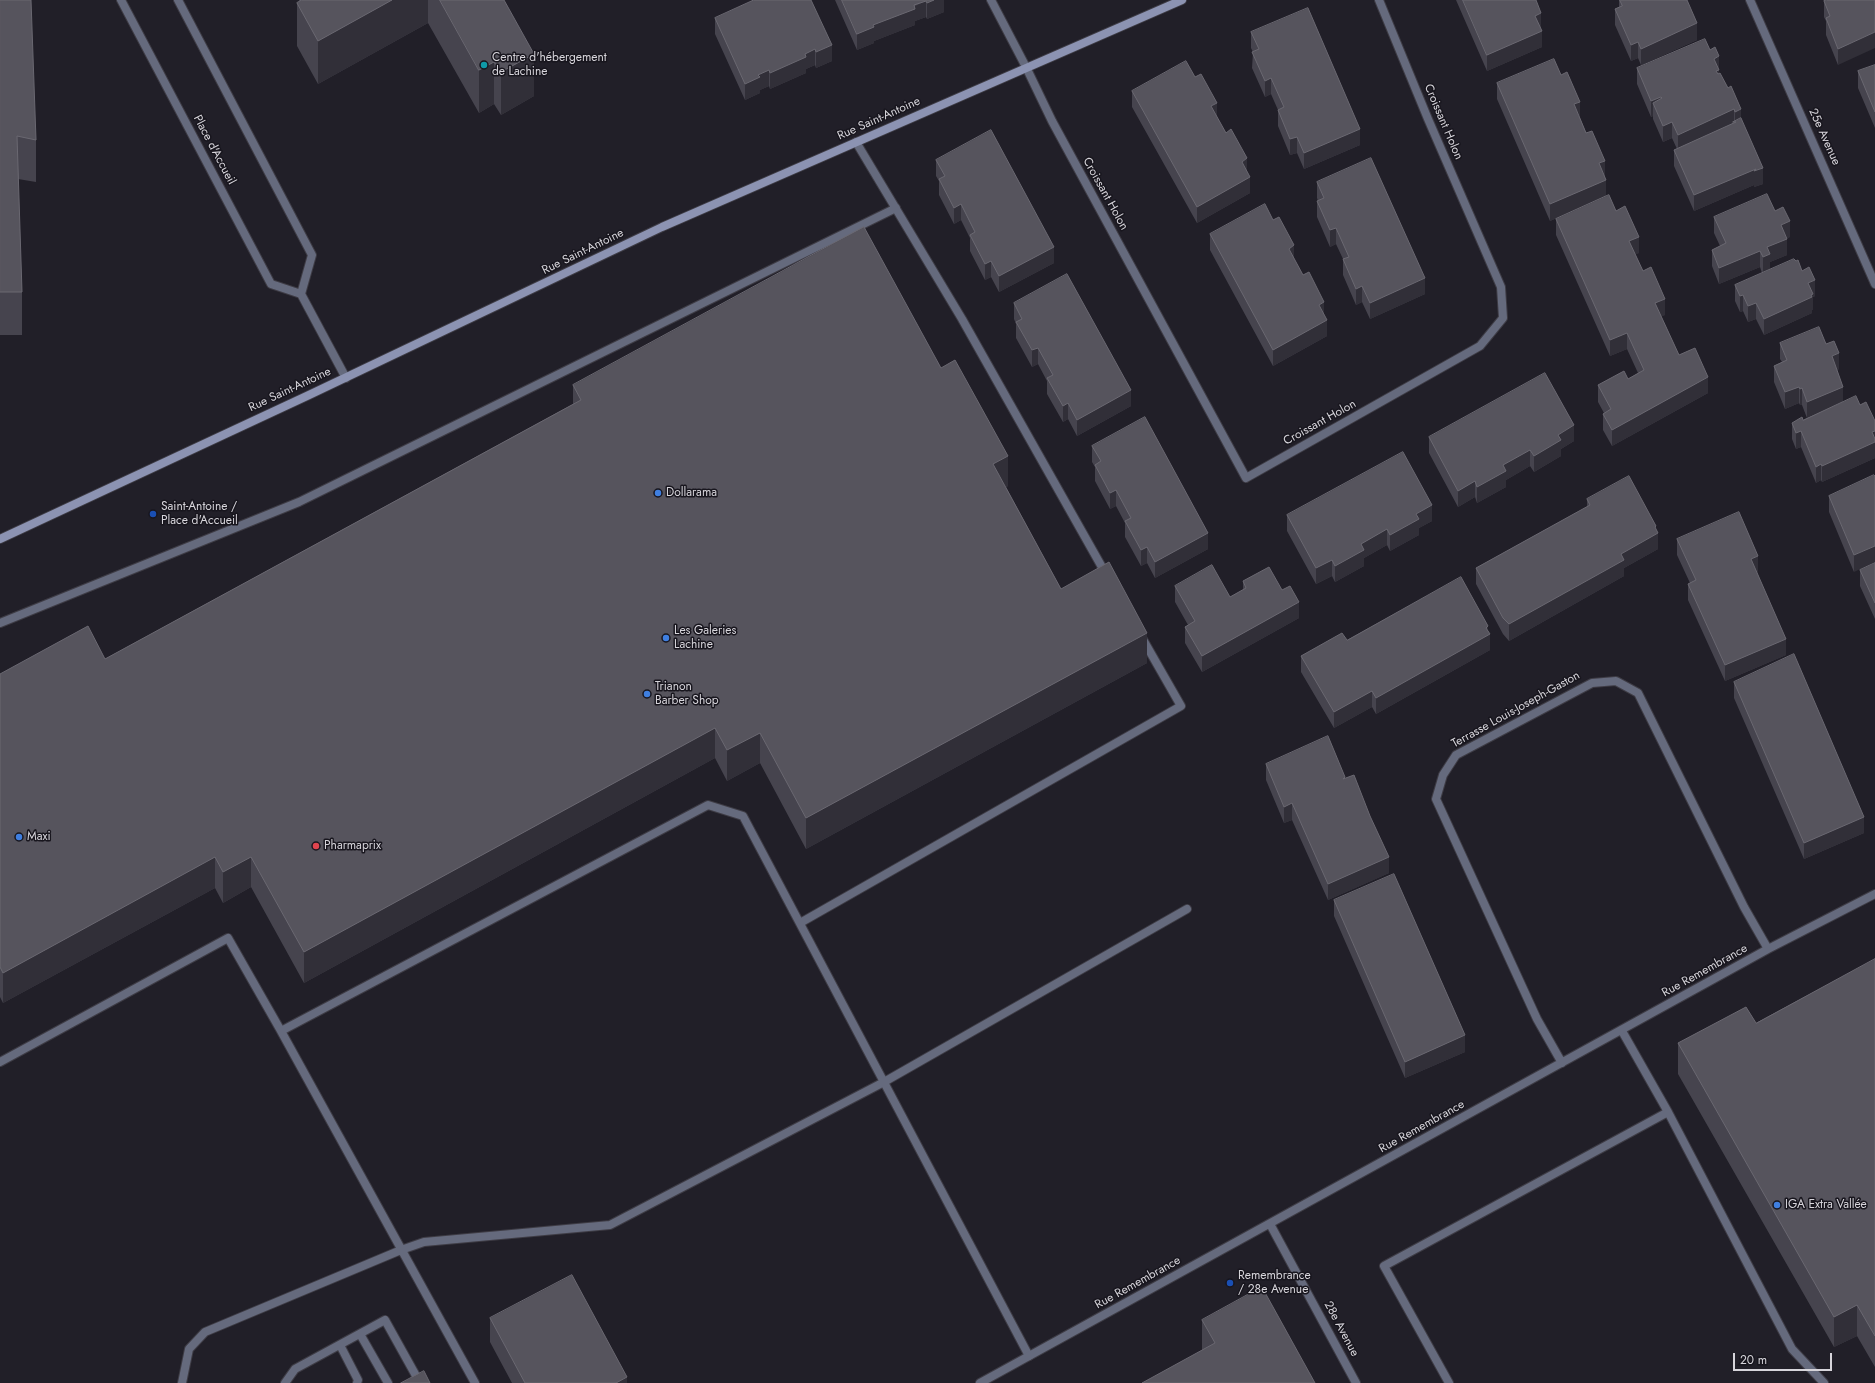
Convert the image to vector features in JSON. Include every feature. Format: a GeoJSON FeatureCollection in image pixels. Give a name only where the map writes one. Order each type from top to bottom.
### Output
{"type":"FeatureCollection","features":[{"type":"Feature","properties":{"kind":"street","name":"Place d'Accueil"},"geometry":{"type":"LineString","coordinates":[[121,0],[271,284],[301,294]]}},
{"type":"Feature","properties":{"kind":"street"},"geometry":{"type":"LineString","coordinates":[[178,0],[312,254],[301,294],[346,378]]}},
{"type":"Feature","properties":{"kind":"street"},"geometry":{"type":"LineString","coordinates":[[991,0],[1026,67]]}},
{"type":"Feature","properties":{"kind":"street","name":"Rue Saint-Antoine"},"geometry":{"type":"LineString","coordinates":[[0,539],[346,378],[662,227],[1182,0]]}},
{"type":"Feature","properties":{"kind":"street","name":"Croissant Holon"},"geometry":{"type":"LineString","coordinates":[[1026,67],[1052,121],[1246,478],[1480,346],[1503,318],[1501,287],[1428,119],[1379,0]]}},
{"type":"Feature","properties":{"kind":"street","name":"25e Avenue"},"geometry":{"type":"LineString","coordinates":[[1750,0],[1875,284]]}},
{"type":"Feature","properties":{"kind":"street"},"geometry":{"type":"LineString","coordinates":[[856,142],[962,319],[1111,582]]}},
{"type":"Feature","properties":{"kind":"street"},"geometry":{"type":"LineString","coordinates":[[0,623],[299,502],[896,208]]}},
{"type":"Feature","properties":{"kind":"street"},"geometry":{"type":"LineString","coordinates":[[800,923],[1181,706],[1138,630]]}},
{"type":"Feature","properties":{"kind":"street","name":"Terrasse Louis-Joseph-Gaston"},"geometry":{"type":"LineString","coordinates":[[1562,1063],[1537,1019],[1436,799],[1443,774],[1456,755],[1592,683],[1616,681],[1638,693],[1744,907],[1768,949]]}},
{"type":"Feature","properties":{"kind":"street"},"geometry":{"type":"LineString","coordinates":[[281,1030],[708,805],[743,816],[1029,1356]]}},
{"type":"Feature","properties":{"kind":"street","name":"Rue Remembrance"},"geometry":{"type":"LineString","coordinates":[[980,1383],[1622,1031],[1768,949],[1875,894]]}},
{"type":"Feature","properties":{"kind":"street"},"geometry":{"type":"LineString","coordinates":[[182,1383],[189,1349],[205,1332],[401,1250],[424,1242],[610,1225],[884,1082],[1188,909]]}},
{"type":"Feature","properties":{"kind":"street"},"geometry":{"type":"LineString","coordinates":[[0,1062],[228,938],[281,1030],[475,1383]]}},
{"type":"Feature","properties":{"kind":"street"},"geometry":{"type":"LineString","coordinates":[[1622,1031],[1668,1112],[1792,1349],[1824,1383]]}},
{"type":"Feature","properties":{"kind":"street"},"geometry":{"type":"LineString","coordinates":[[1449,1383],[1384,1266],[1668,1112]]}},
{"type":"Feature","properties":{"kind":"street","name":"28e Avenue"},"geometry":{"type":"LineString","coordinates":[[1270,1224],[1356,1383]]}},
{"type":"Feature","properties":{"kind":"street"},"geometry":{"type":"LineString","coordinates":[[285,1383],[295,1369],[386,1320],[420,1383]]}},
{"type":"Feature","properties":{"kind":"street"},"geometry":{"type":"LineString","coordinates":[[360,1334],[388,1383]]}},
{"type":"Feature","properties":{"kind":"street"},"geometry":{"type":"LineString","coordinates":[[340,1345],[358,1380],[357,1383]]}},
{"type":"Feature","properties":{"kind":"building"},"geometry":{"type":"Polygon","coordinates":[[[0,0],[31,0],[36,140],[17,136],[22,292],[0,292],[0,0]]]}},
{"type":"Feature","properties":{"kind":"building"},"geometry":{"type":"Polygon","coordinates":[[[302,0],[392,0],[318,41],[297,3],[302,0]]]}},
{"type":"Feature","properties":{"kind":"building"},"geometry":{"type":"Polygon","coordinates":[[[440,0],[504,0],[534,54],[501,72],[494,62],[479,70],[440,0]]]}},
{"type":"Feature","properties":{"kind":"building"},"geometry":{"type":"Polygon","coordinates":[[[754,0],[811,0],[832,45],[816,52],[815,49],[805,54],[806,57],[770,73],[769,70],[758,75],[760,77],[745,84],[715,18],[754,0]]]}},
{"type":"Feature","properties":{"kind":"building"},"geometry":{"type":"Polygon","coordinates":[[[842,0],[934,0],[927,3],[926,1],[914,5],[915,9],[873,25],[874,27],[857,34],[842,0]]]}},
{"type":"Feature","properties":{"kind":"building"},"geometry":{"type":"Polygon","coordinates":[[[1463,0],[1536,0],[1541,13],[1535,16],[1542,31],[1487,55],[1463,0]]]}},
{"type":"Feature","properties":{"kind":"building"},"geometry":{"type":"Polygon","coordinates":[[[1620,0],[1687,0],[1697,23],[1641,49],[1638,42],[1631,45],[1615,9],[1622,6],[1620,0]]]}},
{"type":"Feature","properties":{"kind":"building"},"geometry":{"type":"Polygon","coordinates":[[[1875,0],[1875,32],[1838,49],[1826,18],[1830,16],[1824,1],[1875,0]]]}},
{"type":"Feature","properties":{"kind":"building"},"geometry":{"type":"Polygon","coordinates":[[[1308,8],[1360,129],[1304,153],[1297,137],[1290,139],[1278,110],[1284,107],[1271,78],[1265,81],[1252,52],[1259,49],[1251,32],[1308,8]]]}},
{"type":"Feature","properties":{"kind":"building"},"geometry":{"type":"Polygon","coordinates":[[[1705,39],[1710,50],[1715,47],[1719,56],[1714,59],[1719,70],[1716,71],[1718,74],[1720,73],[1728,88],[1731,86],[1741,109],[1735,112],[1734,109],[1678,135],[1672,122],[1663,126],[1653,103],[1662,98],[1661,97],[1651,101],[1637,68],[1705,39]]]}},
{"type":"Feature","properties":{"kind":"building"},"geometry":{"type":"Polygon","coordinates":[[[1554,59],[1561,75],[1567,72],[1580,102],[1574,104],[1586,133],[1592,131],[1605,161],[1599,163],[1606,180],[1550,204],[1497,83],[1554,59]]]}},
{"type":"Feature","properties":{"kind":"building"},"geometry":{"type":"Polygon","coordinates":[[[1186,61],[1195,77],[1201,74],[1217,103],[1211,106],[1226,133],[1231,129],[1247,158],[1242,162],[1250,177],[1197,207],[1132,91],[1186,61]]]}},
{"type":"Feature","properties":{"kind":"building"},"geometry":{"type":"Polygon","coordinates":[[[1875,65],[1875,112],[1858,71],[1875,65]]]}},
{"type":"Feature","properties":{"kind":"building"},"geometry":{"type":"Polygon","coordinates":[[[1741,118],[1763,168],[1754,171],[1756,169],[1694,195],[1674,150],[1736,122],[1733,122],[1741,118]]]}},
{"type":"Feature","properties":{"kind":"building"},"geometry":{"type":"Polygon","coordinates":[[[991,130],[1054,247],[999,276],[991,261],[985,264],[970,235],[975,232],[961,204],[954,208],[939,179],[945,176],[936,160],[991,130]]]}},
{"type":"Feature","properties":{"kind":"building"},"geometry":{"type":"Polygon","coordinates":[[[1371,158],[1425,278],[1370,303],[1362,286],[1356,289],[1343,259],[1349,257],[1336,228],[1330,230],[1317,201],[1324,198],[1317,182],[1371,158]]]}},
{"type":"Feature","properties":{"kind":"building"},"geometry":{"type":"Polygon","coordinates":[[[1767,194],[1775,211],[1783,207],[1790,221],[1781,225],[1787,239],[1767,247],[1770,254],[1763,257],[1760,251],[1719,268],[1712,250],[1726,243],[1714,217],[1767,194]]]}},
{"type":"Feature","properties":{"kind":"building"},"geometry":{"type":"Polygon","coordinates":[[[1609,195],[1616,211],[1625,206],[1639,237],[1629,241],[1643,271],[1651,267],[1665,299],[1655,303],[1679,355],[1695,348],[1708,377],[1612,430],[1603,414],[1611,409],[1598,385],[1624,371],[1628,379],[1644,370],[1627,333],[1610,340],[1556,219],[1609,195]]]}},
{"type":"Feature","properties":{"kind":"building"},"geometry":{"type":"Polygon","coordinates":[[[1265,204],[1273,220],[1279,217],[1294,245],[1289,249],[1303,275],[1309,272],[1324,302],[1319,305],[1327,320],[1273,350],[1210,234],[1265,204]]]}},
{"type":"Feature","properties":{"kind":"building","name":"Les Galeries Lachine"},"geometry":{"type":"Polygon","coordinates":[[[864,227],[941,368],[955,360],[1008,456],[993,464],[1061,589],[1109,562],[1147,633],[806,818],[760,733],[727,750],[715,728],[304,952],[251,857],[223,872],[215,857],[3,973],[0,967],[0,674],[88,626],[105,659],[581,400],[573,385],[864,227]]]}},
{"type":"Feature","properties":{"kind":"building"},"geometry":{"type":"Polygon","coordinates":[[[1794,259],[1796,261],[1798,260],[1802,271],[1809,267],[1815,280],[1808,283],[1813,294],[1811,295],[1812,297],[1764,319],[1756,303],[1748,306],[1743,295],[1740,296],[1735,285],[1794,259]]]}},
{"type":"Feature","properties":{"kind":"building"},"geometry":{"type":"Polygon","coordinates":[[[1067,274],[1131,390],[1077,420],[1068,403],[1063,406],[1047,378],[1053,375],[1038,348],[1032,350],[1016,322],[1022,319],[1014,303],[1067,274]]]}},
{"type":"Feature","properties":{"kind":"building"},"geometry":{"type":"Polygon","coordinates":[[[1819,327],[1826,344],[1834,341],[1839,353],[1832,356],[1843,387],[1807,402],[1802,388],[1800,389],[1799,387],[1785,392],[1774,366],[1787,360],[1780,343],[1819,327]]]}},
{"type":"Feature","properties":{"kind":"building"},"geometry":{"type":"Polygon","coordinates":[[[1545,373],[1574,425],[1558,435],[1561,440],[1534,456],[1530,450],[1503,465],[1506,471],[1477,487],[1475,481],[1458,491],[1429,437],[1545,373]]]}},
{"type":"Feature","properties":{"kind":"building"},"geometry":{"type":"Polygon","coordinates":[[[1856,396],[1860,405],[1866,402],[1875,421],[1875,431],[1872,432],[1875,442],[1822,466],[1821,464],[1816,467],[1801,431],[1796,433],[1792,423],[1802,417],[1803,420],[1856,396]]]}},
{"type":"Feature","properties":{"kind":"building"},"geometry":{"type":"Polygon","coordinates":[[[1145,417],[1208,533],[1155,562],[1147,547],[1141,550],[1125,521],[1131,518],[1116,490],[1110,493],[1095,465],[1101,461],[1092,446],[1145,417]]]}},
{"type":"Feature","properties":{"kind":"building"},"geometry":{"type":"Polygon","coordinates":[[[1403,452],[1432,505],[1416,514],[1419,519],[1390,535],[1387,529],[1361,544],[1364,550],[1335,566],[1332,560],[1316,568],[1287,515],[1403,452]]]}},
{"type":"Feature","properties":{"kind":"building"},"geometry":{"type":"Polygon","coordinates":[[[1874,475],[1875,546],[1854,555],[1829,496],[1874,475]]]}},
{"type":"Feature","properties":{"kind":"building"},"geometry":{"type":"Polygon","coordinates":[[[1629,476],[1656,526],[1655,527],[1658,533],[1621,554],[1624,560],[1509,624],[1503,618],[1476,568],[1590,505],[1587,499],[1629,476]]]}},
{"type":"Feature","properties":{"kind":"building"},"geometry":{"type":"Polygon","coordinates":[[[1739,512],[1758,556],[1751,559],[1786,639],[1725,665],[1688,584],[1696,580],[1677,539],[1739,512]]]}},
{"type":"Feature","properties":{"kind":"building"},"geometry":{"type":"Polygon","coordinates":[[[1875,563],[1875,603],[1860,570],[1875,563]]]}},
{"type":"Feature","properties":{"kind":"building"},"geometry":{"type":"Polygon","coordinates":[[[1212,565],[1230,597],[1246,588],[1243,581],[1269,567],[1282,590],[1290,586],[1299,602],[1202,656],[1185,627],[1195,621],[1175,586],[1212,565]]]}},
{"type":"Feature","properties":{"kind":"building"},"geometry":{"type":"Polygon","coordinates":[[[1461,577],[1488,626],[1486,628],[1490,634],[1376,698],[1372,691],[1334,712],[1301,656],[1342,633],[1347,640],[1461,577]]]}},
{"type":"Feature","properties":{"kind":"building"},"geometry":{"type":"Polygon","coordinates":[[[1794,654],[1864,817],[1804,843],[1734,682],[1794,654]]]}},
{"type":"Feature","properties":{"kind":"building"},"geometry":{"type":"Polygon","coordinates":[[[1328,736],[1345,777],[1343,779],[1354,775],[1370,816],[1389,857],[1328,884],[1292,803],[1284,807],[1266,764],[1328,736]]]}},
{"type":"Feature","properties":{"kind":"building"},"geometry":{"type":"Polygon","coordinates":[[[1394,874],[1465,1035],[1405,1062],[1334,900],[1394,874]]]}},
{"type":"Feature","properties":{"kind":"building"},"geometry":{"type":"Polygon","coordinates":[[[1875,959],[1875,1336],[1857,1305],[1834,1317],[1678,1043],[1746,1007],[1756,1023],[1875,959]]]}},
{"type":"Feature","properties":{"kind":"building"},"geometry":{"type":"Polygon","coordinates":[[[572,1275],[627,1377],[616,1383],[525,1383],[490,1318],[572,1275]]]}},
{"type":"Feature","properties":{"kind":"building"},"geometry":{"type":"Polygon","coordinates":[[[1262,1287],[1315,1383],[1142,1383],[1215,1343],[1202,1320],[1262,1287]]]}},
{"type":"Feature","properties":{"kind":"building"},"geometry":{"type":"Polygon","coordinates":[[[424,1371],[430,1383],[401,1383],[424,1371]]]}},
{"type":"Feature","properties":{"kind":"place","name":"Centre d'hébergement de Lachine"},"geometry":{"type":"Point","coordinates":[484,65]}},
{"type":"Feature","properties":{"kind":"place","name":"Dollarama"},"geometry":{"type":"Point","coordinates":[658,493]}},
{"type":"Feature","properties":{"kind":"place","name":"Saint-Antoine / Place d'Accueil"},"geometry":{"type":"Point","coordinates":[153,514]}},
{"type":"Feature","properties":{"kind":"place","name":"Les Galeries Lachine"},"geometry":{"type":"Point","coordinates":[666,638]}},
{"type":"Feature","properties":{"kind":"place","name":"Trianon Barber Shop"},"geometry":{"type":"Point","coordinates":[647,694]}},
{"type":"Feature","properties":{"kind":"place","name":"Maxi"},"geometry":{"type":"Point","coordinates":[19,837]}},
{"type":"Feature","properties":{"kind":"place","name":"Pharmaprix"},"geometry":{"type":"Point","coordinates":[316,846]}},
{"type":"Feature","properties":{"kind":"place","name":"IGA Extra Vallée"},"geometry":{"type":"Point","coordinates":[1777,1205]}},
{"type":"Feature","properties":{"kind":"place","name":"Remembrance / 28e Avenue"},"geometry":{"type":"Point","coordinates":[1230,1283]}}]}
